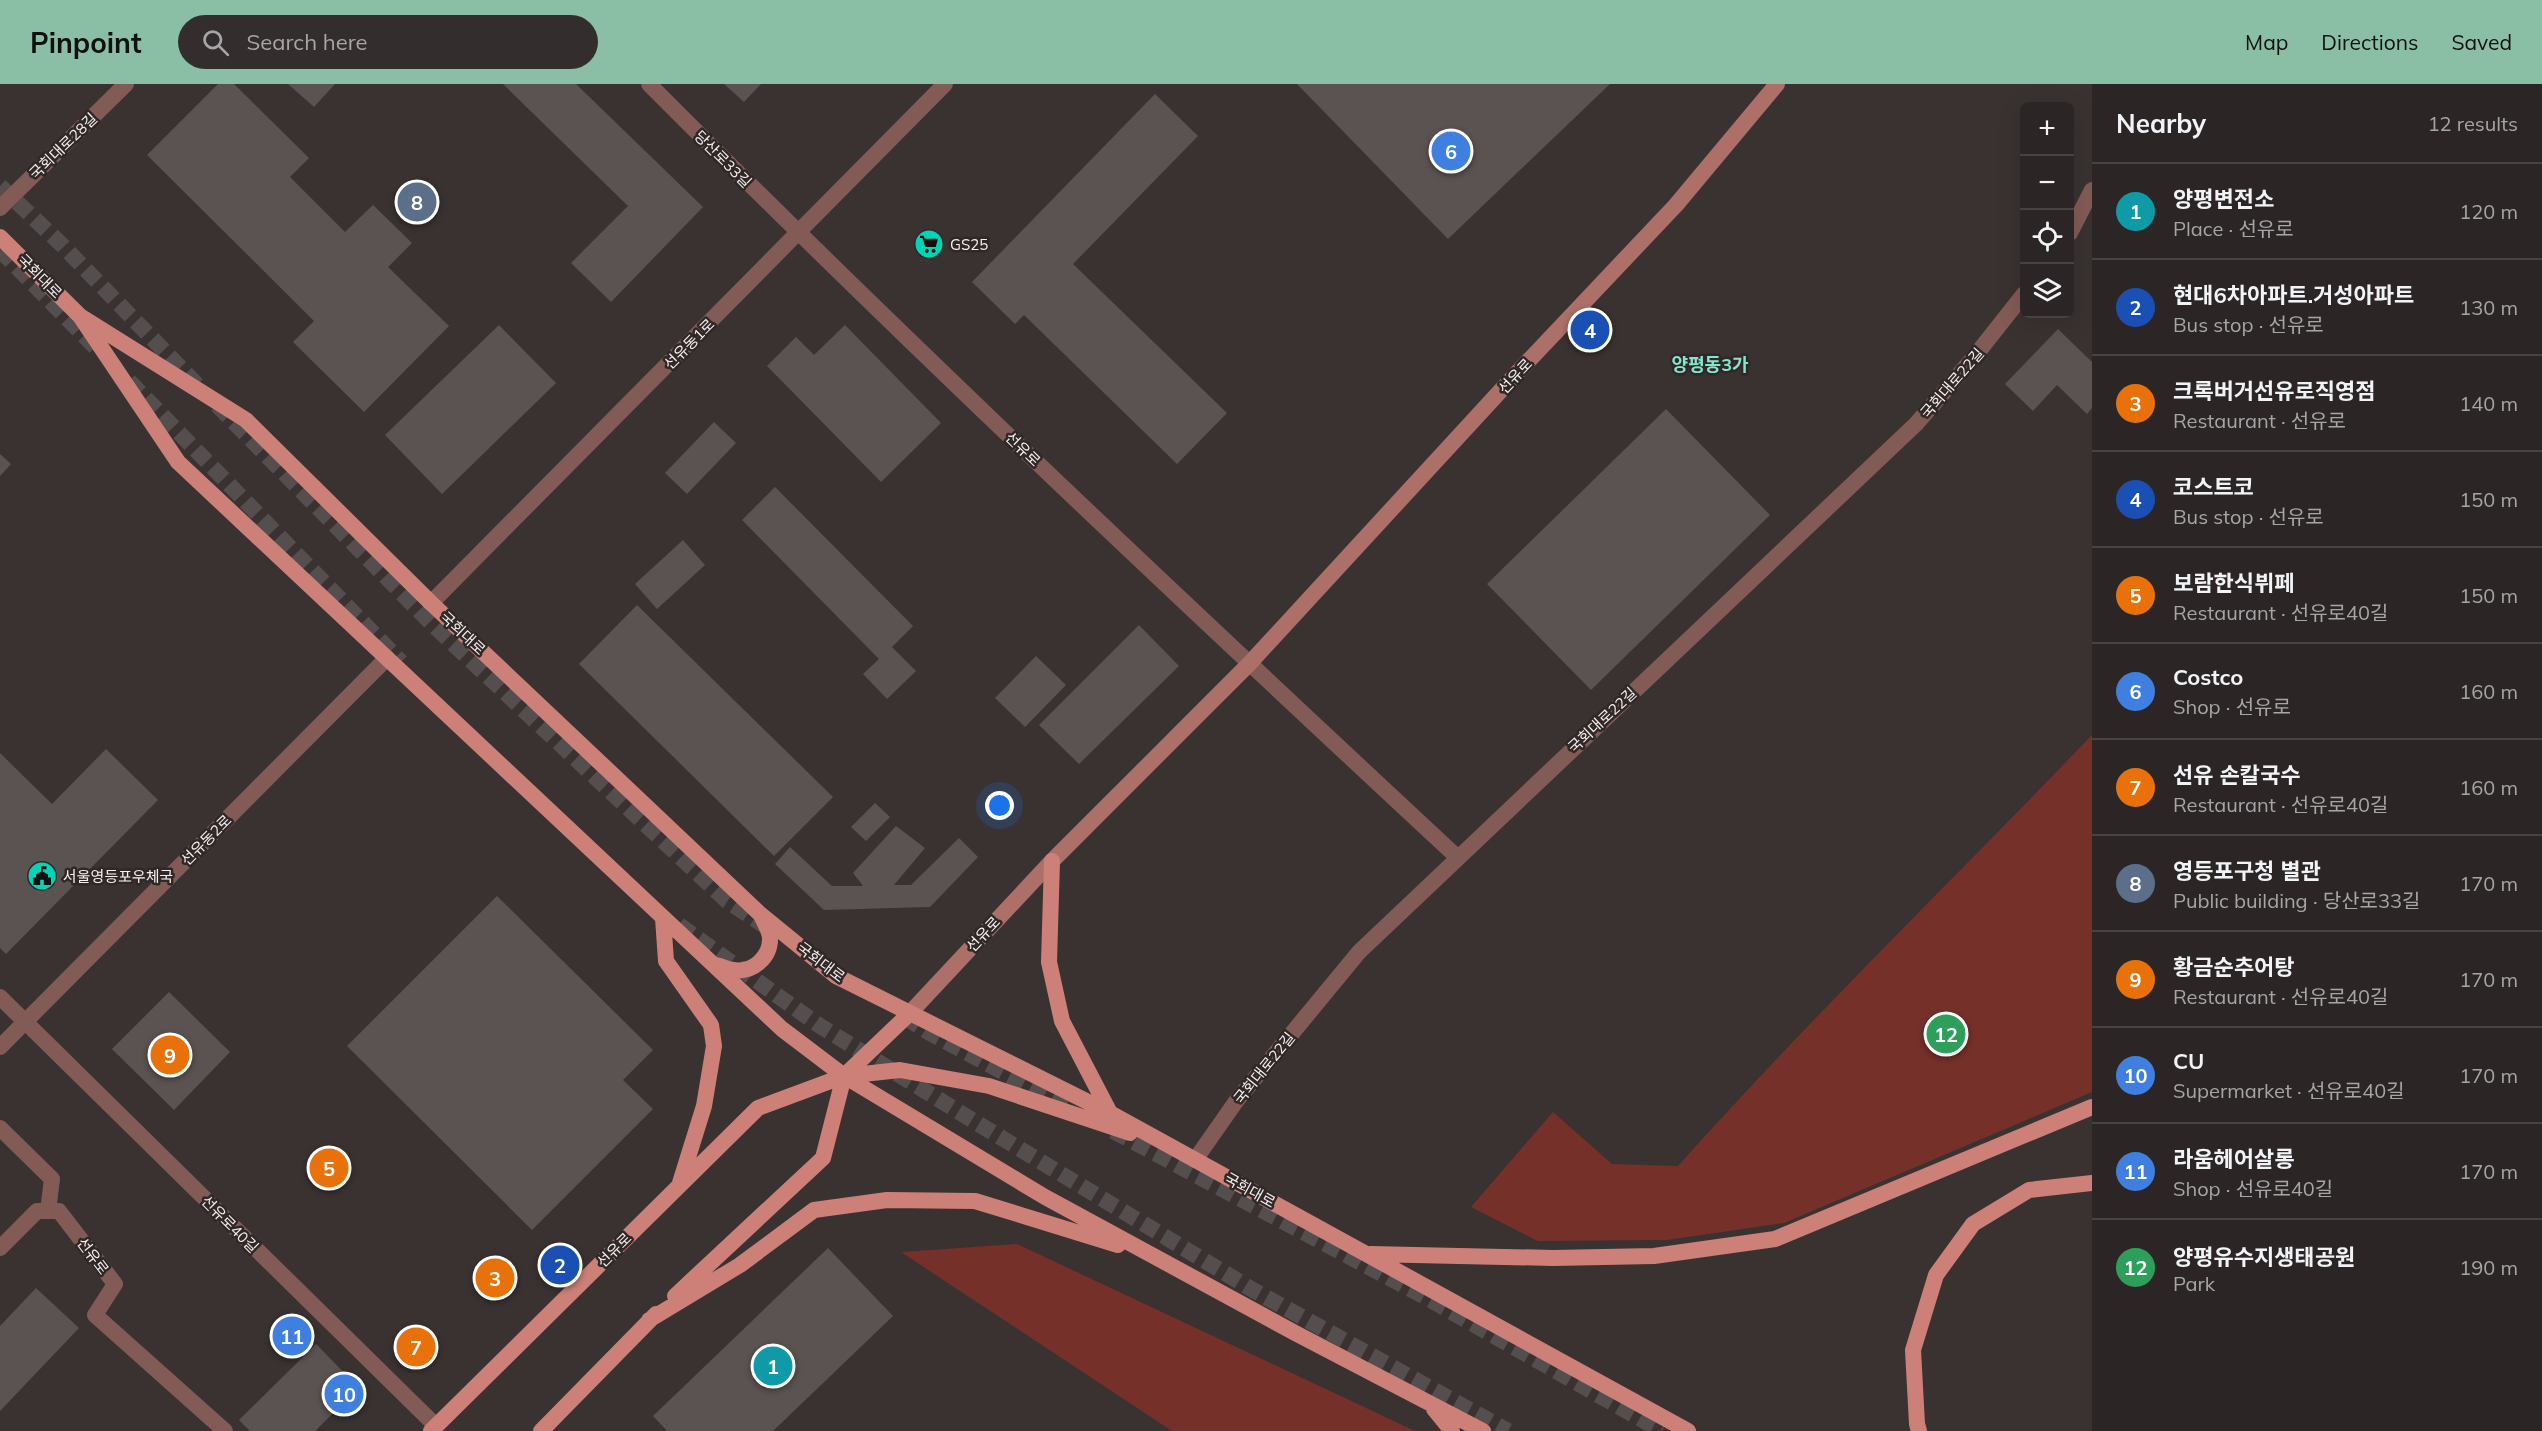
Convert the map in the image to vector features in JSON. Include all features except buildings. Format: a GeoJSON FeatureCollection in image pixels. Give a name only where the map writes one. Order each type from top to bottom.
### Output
{"type":"FeatureCollection","features":[{"type":"Feature","properties":{"kind":"main road","name":"선유로"},"geometry":{"type":"LineString","coordinates":[[433,1428],[758,1108],[844,1076],[909,1014],[1052,861],[1249,664],[1676,205],[1777,84]]}},
{"type":"Feature","properties":{"kind":"main road","name":"국회대로"},"geometry":{"type":"LineString","coordinates":[[0,237],[80,316],[178,462],[782,1029],[844,1076],[1045,1197],[1483,1431]]}},
{"type":"Feature","properties":{"kind":"main road","name":"국회대로"},"geometry":{"type":"LineString","coordinates":[[80,316],[246,420],[431,603],[760,914],[836,976],[1110,1113],[1688,1431]]}},
{"type":"Feature","properties":{"kind":"main road"},"geometry":{"type":"LineString","coordinates":[[1052,861],[1049,962],[1062,1021],[1110,1113]]}},
{"type":"Feature","properties":{"kind":"main road"},"geometry":{"type":"LineString","coordinates":[[714,964],[734,971],[751,968],[761,962],[769,951],[770,935],[760,914]]}},
{"type":"Feature","properties":{"kind":"main road"},"geometry":{"type":"LineString","coordinates":[[663,918],[666,961],[711,1025],[714,1046],[704,1106],[680,1185]]}},
{"type":"Feature","properties":{"kind":"main road"},"geometry":{"type":"LineString","coordinates":[[541,1431],[650,1320],[823,1158],[844,1076],[900,1070],[989,1086],[1170,1146]]}},
{"type":"Feature","properties":{"kind":"main road"},"geometry":{"type":"LineString","coordinates":[[1367,1254],[1553,1258],[1654,1256],[1775,1239],[2092,1107]]}},
{"type":"Feature","properties":{"kind":"main road"},"geometry":{"type":"LineString","coordinates":[[1919,1431],[1913,1350],[1936,1275],[1972,1224],[2029,1190],[2092,1183]]}},
{"type":"Feature","properties":{"kind":"main road"},"geometry":{"type":"LineString","coordinates":[[650,1320],[740,1265],[814,1210],[887,1200],[975,1202],[1150,1255]]}},
{"type":"Feature","properties":{"kind":"main road"},"geometry":{"type":"LineString","coordinates":[[1427,1401],[1452,1431]]}},
{"type":"Feature","properties":{"kind":"street","name":"국회대로28길"},"geometry":{"type":"LineString","coordinates":[[0,208],[126,84]]}},
{"type":"Feature","properties":{"kind":"street","name":"당산로33길"},"geometry":{"type":"LineString","coordinates":[[649,84],[798,233]]}},
{"type":"Feature","properties":{"kind":"street","name":"선유동1로"},"geometry":{"type":"LineString","coordinates":[[431,603],[945,84]]}},
{"type":"Feature","properties":{"kind":"street"},"geometry":{"type":"LineString","coordinates":[[2074,225],[2092,190]]}},
{"type":"Feature","properties":{"kind":"street","name":"선유로"},"geometry":{"type":"LineString","coordinates":[[798,233],[1249,664]]}},
{"type":"Feature","properties":{"kind":"street","name":"국회대로22길"},"geometry":{"type":"LineString","coordinates":[[1196,1160],[1236,1100],[1359,952],[1916,424],[2020,300]]}},
{"type":"Feature","properties":{"kind":"street","name":"선유동2로"},"geometry":{"type":"LineString","coordinates":[[0,1047],[387,658]]}},
{"type":"Feature","properties":{"kind":"street"},"geometry":{"type":"LineString","coordinates":[[1249,664],[1457,857]]}},
{"type":"Feature","properties":{"kind":"street","name":"선유로40길"},"geometry":{"type":"LineString","coordinates":[[0,997],[433,1428]]}},
{"type":"Feature","properties":{"kind":"street"},"geometry":{"type":"LineString","coordinates":[[0,1128],[52,1179],[48,1211],[37,1211],[0,1248]]}},
{"type":"Feature","properties":{"kind":"street","name":"선유로"},"geometry":{"type":"LineString","coordinates":[[48,1211],[59,1211],[115,1284],[95,1315],[225,1431]]}},
{"type":"Feature","properties":{"kind":"shaded area"},"geometry":{"type":"Polygon","coordinates":[[[2092,735],[2092,1092],[1784,1223],[1667,1240],[1538,1241],[1471,1207],[1553,1112],[1612,1164],[1678,1166],[1831,1002],[2092,735]]]}},
{"type":"Feature","properties":{"kind":"shaded area"},"geometry":{"type":"Polygon","coordinates":[[[1017,1244],[1415,1431],[1172,1431],[901,1252],[1017,1244]]]}},
{"type":"Feature","properties":{"kind":"tunnel"},"geometry":{"type":"LineString","coordinates":[[0,186],[62,245],[199,387]]}},
{"type":"Feature","properties":{"kind":"tunnel"},"geometry":{"type":"LineString","coordinates":[[0,250],[96,348]]}},
{"type":"Feature","properties":{"kind":"tunnel"},"geometry":{"type":"LineString","coordinates":[[129,381],[401,662]]}},
{"type":"Feature","properties":{"kind":"tunnel"},"geometry":{"type":"LineString","coordinates":[[217,405],[432,624],[727,901],[768,928]]}},
{"type":"Feature","properties":{"kind":"tunnel"},"geometry":{"type":"LineString","coordinates":[[679,925],[820,1026],[977,1123],[1253,1290],[1508,1431]]}},
{"type":"Feature","properties":{"kind":"tunnel"},"geometry":{"type":"LineString","coordinates":[[905,1017],[928,1032],[1072,1109]]}},
{"type":"Feature","properties":{"kind":"tunnel"},"geometry":{"type":"LineString","coordinates":[[1113,1131],[1427,1298],[1662,1431]]}},
{"type":"Feature","properties":{"kind":"place","name":"Costco"},"geometry":{"type":"Point","coordinates":[1451,151]}},
{"type":"Feature","properties":{"kind":"place","name":"영등포구청 별관"},"geometry":{"type":"Point","coordinates":[417,202]}},
{"type":"Feature","properties":{"kind":"place","name":"GS25"},"geometry":{"type":"Point","coordinates":[929,244]}},
{"type":"Feature","properties":{"kind":"place","name":"코스트코"},"geometry":{"type":"Point","coordinates":[1590,330]}},
{"type":"Feature","properties":{"kind":"place","name":"서울영등포우체국"},"geometry":{"type":"Point","coordinates":[42,876]}},
{"type":"Feature","properties":{"kind":"place","name":"양평유수지생태공원"},"geometry":{"type":"Point","coordinates":[1946,1034]}},
{"type":"Feature","properties":{"kind":"place","name":"황금순추어탕"},"geometry":{"type":"Point","coordinates":[170,1055]}},
{"type":"Feature","properties":{"kind":"place","name":"보람한식뷔페"},"geometry":{"type":"Point","coordinates":[329,1168]}},
{"type":"Feature","properties":{"kind":"place","name":"현대6차아파트.거성아파트"},"geometry":{"type":"Point","coordinates":[560,1265]}},
{"type":"Feature","properties":{"kind":"place","name":"크록버거선유로직영점"},"geometry":{"type":"Point","coordinates":[495,1278]}},
{"type":"Feature","properties":{"kind":"place","name":"라움헤어살롱"},"geometry":{"type":"Point","coordinates":[292,1336]}},
{"type":"Feature","properties":{"kind":"place","name":"선유 손칼국수"},"geometry":{"type":"Point","coordinates":[416,1347]}},
{"type":"Feature","properties":{"kind":"place","name":"양평변전소"},"geometry":{"type":"Point","coordinates":[773,1366]}},
{"type":"Feature","properties":{"kind":"place","name":"CU"},"geometry":{"type":"Point","coordinates":[344,1394]}},
{"type":"Feature","properties":{"kind":"district","name":"양평동3가"},"geometry":{"type":"Point","coordinates":[1710,364]}}]}
